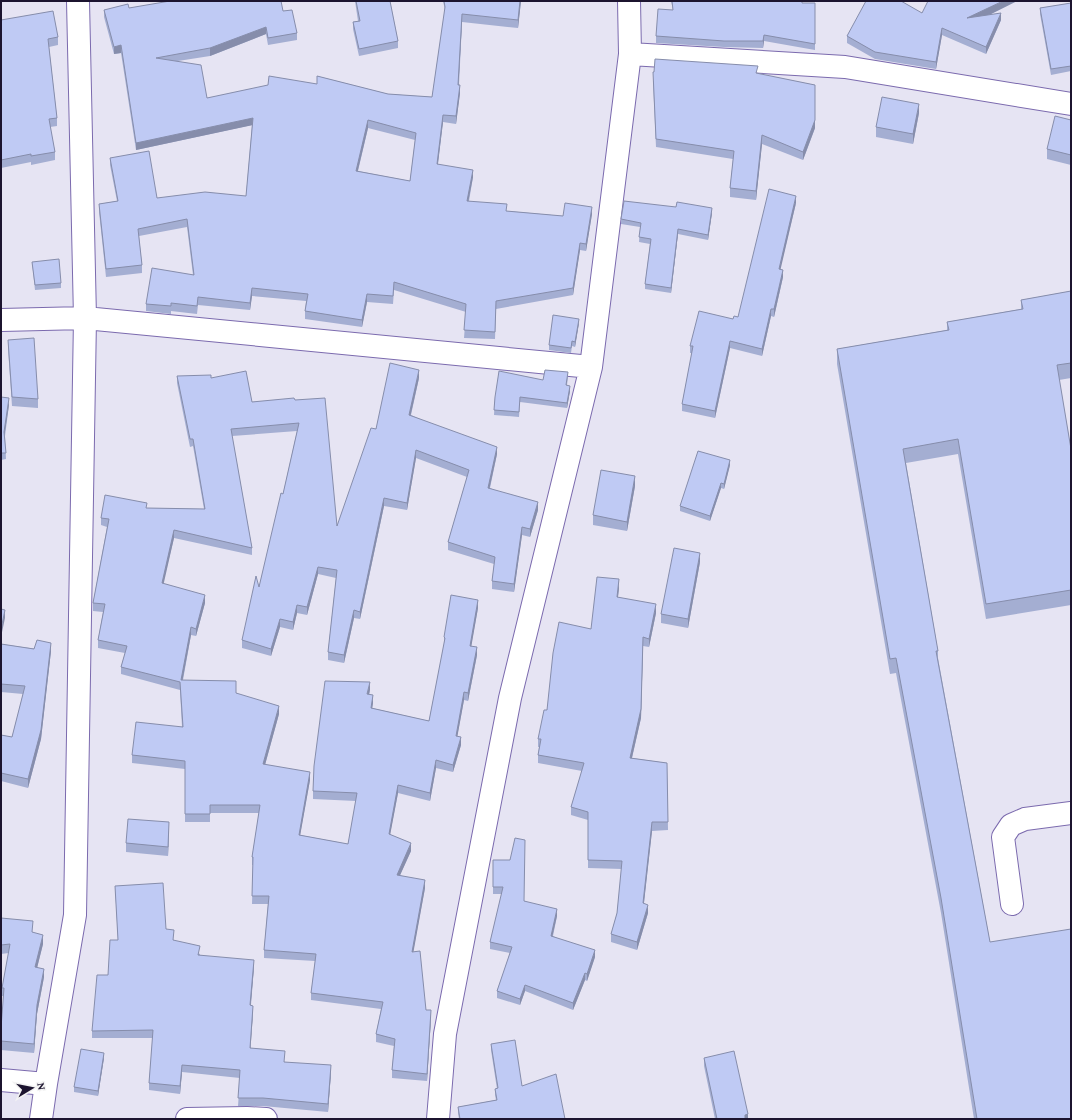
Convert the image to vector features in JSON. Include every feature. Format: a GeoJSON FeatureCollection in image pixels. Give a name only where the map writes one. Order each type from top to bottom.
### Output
{"type":"FeatureCollection","features":[{"type":"Feature","properties":{"kind":"street"},"geometry":{"type":"LineString","coordinates":[[41,1119],[75,915],[85,318],[78,1]]}},
{"type":"Feature","properties":{"kind":"street"},"geometry":{"type":"LineString","coordinates":[[438,1119],[445,1034],[510,698],[591,367],[630,54],[628,1]]}},
{"type":"Feature","properties":{"kind":"street"},"geometry":{"type":"LineString","coordinates":[[630,54],[845,67],[1071,104]]}},
{"type":"Feature","properties":{"kind":"street"},"geometry":{"type":"LineString","coordinates":[[1,320],[85,318],[591,367]]}},
{"type":"Feature","properties":{"kind":"street"},"geometry":{"type":"LineString","coordinates":[[1012,904],[1002,837],[1011,825],[1025,819],[1071,813]]}},
{"type":"Feature","properties":{"kind":"street"},"geometry":{"type":"LineString","coordinates":[[1,1080],[46,1084]]}},
{"type":"Feature","properties":{"kind":"street"},"geometry":{"type":"LineString","coordinates":[[187,1119],[266,1119]]}},
{"type":"Feature","properties":{"kind":"building"},"geometry":{"type":"Polygon","coordinates":[[[170,1],[281,1],[283,11],[292,10],[297,33],[268,38],[266,27],[210,48],[156,58],[201,65],[207,98],[268,85],[269,76],[317,84],[317,76],[388,94],[432,97],[445,7],[444,1],[520,1],[518,20],[462,14],[458,85],[460,85],[456,116],[443,115],[437,164],[473,170],[467,201],[507,204],[506,211],[563,216],[565,203],[592,207],[586,244],[580,243],[573,288],[496,301],[495,332],[464,330],[466,304],[394,282],[393,296],[367,294],[362,320],[305,311],[308,294],[252,288],[250,303],[198,297],[197,306],[171,303],[171,306],[146,304],[152,268],[194,275],[187,219],[138,229],[142,265],[106,269],[99,204],[118,201],[110,158],[149,151],[157,198],[205,192],[246,196],[253,118],[136,143],[121,45],[114,47],[104,10],[128,4],[129,8],[170,1]],[[368,120],[356,171],[410,181],[416,133],[368,120]]]}},
{"type":"Feature","properties":{"kind":"building"},"geometry":{"type":"Polygon","coordinates":[[[356,1],[390,1],[398,41],[359,49],[353,22],[360,21],[356,1]]]}},
{"type":"Feature","properties":{"kind":"building"},"geometry":{"type":"Polygon","coordinates":[[[672,1],[802,1],[802,3],[815,3],[815,44],[764,35],[763,41],[724,41],[656,36],[658,9],[673,10],[672,1]]]}},
{"type":"Feature","properties":{"kind":"building"},"geometry":{"type":"Polygon","coordinates":[[[866,1],[901,1],[922,13],[928,1],[1003,1],[967,18],[1001,13],[986,47],[942,28],[936,62],[875,52],[847,36],[866,1]]]}},
{"type":"Feature","properties":{"kind":"building"},"geometry":{"type":"Polygon","coordinates":[[[1071,3],[1071,66],[1051,69],[1040,8],[1071,3]]]}},
{"type":"Feature","properties":{"kind":"building"},"geometry":{"type":"Polygon","coordinates":[[[53,11],[58,37],[48,39],[57,118],[49,119],[55,152],[31,156],[31,154],[1,160],[1,20],[53,11]]]}},
{"type":"Feature","properties":{"kind":"building"},"geometry":{"type":"Polygon","coordinates":[[[655,59],[758,66],[756,73],[815,85],[815,120],[803,152],[762,135],[756,191],[730,188],[734,151],[656,139],[653,72],[655,59]]]}},
{"type":"Feature","properties":{"kind":"building"},"geometry":{"type":"Polygon","coordinates":[[[882,97],[919,104],[913,134],[876,127],[882,97]]]}},
{"type":"Feature","properties":{"kind":"building"},"geometry":{"type":"Polygon","coordinates":[[[1055,116],[1071,120],[1071,155],[1047,149],[1055,116]]]}},
{"type":"Feature","properties":{"kind":"building"},"geometry":{"type":"Polygon","coordinates":[[[769,189],[796,196],[779,269],[783,270],[774,309],[771,309],[762,349],[730,341],[715,411],[682,404],[693,346],[690,346],[699,311],[733,319],[734,316],[738,317],[769,189]]]}},
{"type":"Feature","properties":{"kind":"building"},"geometry":{"type":"Polygon","coordinates":[[[624,201],[676,207],[677,202],[712,208],[708,235],[678,229],[671,288],[645,284],[651,239],[639,237],[641,223],[621,219],[624,201]]]}},
{"type":"Feature","properties":{"kind":"building"},"geometry":{"type":"Polygon","coordinates":[[[59,259],[61,283],[35,285],[32,262],[59,259]]]}},
{"type":"Feature","properties":{"kind":"building"},"geometry":{"type":"Polygon","coordinates":[[[1071,291],[1071,363],[1057,365],[1071,449],[1071,590],[986,604],[958,439],[903,449],[938,651],[936,651],[990,942],[1071,929],[1071,1119],[977,1119],[941,898],[896,658],[890,659],[837,349],[949,330],[947,322],[1023,309],[1021,300],[1071,291]]]}},
{"type":"Feature","properties":{"kind":"building"},"geometry":{"type":"Polygon","coordinates":[[[553,315],[579,319],[575,342],[572,341],[571,348],[549,345],[553,315]]]}},
{"type":"Feature","properties":{"kind":"building"},"geometry":{"type":"Polygon","coordinates":[[[34,338],[38,399],[12,397],[8,340],[34,338]]]}},
{"type":"Feature","properties":{"kind":"building"},"geometry":{"type":"Polygon","coordinates":[[[390,363],[419,370],[409,415],[497,447],[488,488],[538,502],[530,529],[522,527],[514,584],[492,581],[495,557],[448,542],[469,470],[416,450],[407,503],[384,498],[360,612],[354,610],[344,655],[328,652],[337,570],[318,567],[307,607],[297,605],[293,622],[280,619],[271,649],[242,640],[256,576],[259,587],[281,493],[283,494],[299,423],[231,429],[252,548],[174,530],[162,583],[205,595],[196,629],[191,627],[181,680],[236,681],[236,693],[279,706],[263,764],[310,772],[299,835],[348,844],[357,793],[313,791],[314,766],[325,681],[370,682],[367,694],[373,695],[371,708],[429,721],[445,638],[451,595],[478,600],[470,646],[477,647],[468,693],[464,692],[456,736],[461,737],[453,765],[436,760],[430,793],[398,785],[389,834],[411,843],[397,875],[425,880],[412,952],[420,951],[426,1010],[431,1010],[427,1074],[392,1070],[395,1039],[376,1034],[383,1002],[311,993],[316,954],[264,950],[269,896],[252,896],[252,857],[260,805],[210,805],[210,814],[185,814],[185,761],[132,755],[136,722],[183,727],[180,682],[121,667],[127,646],[98,640],[105,604],[93,603],[109,519],[101,518],[105,495],[147,503],[146,508],[205,509],[193,439],[190,439],[177,376],[211,375],[211,378],[246,371],[252,402],[294,398],[295,400],[325,398],[337,526],[371,428],[376,429],[390,363]]]}},
{"type":"Feature","properties":{"kind":"building"},"geometry":{"type":"Polygon","coordinates":[[[545,370],[568,372],[566,385],[570,386],[567,403],[520,397],[519,412],[494,410],[499,371],[543,380],[545,370]]]}},
{"type":"Feature","properties":{"kind":"building"},"geometry":{"type":"Polygon","coordinates":[[[1,397],[9,398],[4,432],[6,453],[1,453],[1,397]]]}},
{"type":"Feature","properties":{"kind":"building"},"geometry":{"type":"Polygon","coordinates":[[[698,451],[730,460],[724,484],[721,483],[710,516],[680,506],[698,451]]]}},
{"type":"Feature","properties":{"kind":"building"},"geometry":{"type":"Polygon","coordinates":[[[601,470],[635,476],[627,522],[593,515],[601,470]]]}},
{"type":"Feature","properties":{"kind":"building"},"geometry":{"type":"Polygon","coordinates":[[[674,548],[700,553],[688,619],[661,614],[674,548]]]}},
{"type":"Feature","properties":{"kind":"building"},"geometry":{"type":"Polygon","coordinates":[[[597,577],[619,579],[617,597],[656,604],[649,639],[643,637],[641,709],[630,758],[667,763],[668,822],[652,822],[643,903],[648,905],[637,942],[611,934],[617,913],[622,861],[588,860],[588,812],[571,807],[584,763],[538,755],[541,739],[538,739],[544,710],[547,710],[553,653],[559,622],[591,629],[597,577]]]}},
{"type":"Feature","properties":{"kind":"building"},"geometry":{"type":"Polygon","coordinates":[[[1,609],[5,610],[1,629],[1,609]]]}},
{"type":"Feature","properties":{"kind":"building"},"geometry":{"type":"Polygon","coordinates":[[[37,640],[51,643],[41,730],[28,779],[1,773],[1,735],[12,737],[25,686],[1,684],[1,644],[34,649],[37,640]]]}},
{"type":"Feature","properties":{"kind":"building"},"geometry":{"type":"Polygon","coordinates":[[[128,819],[169,822],[168,847],[126,843],[128,819]]]}},
{"type":"Feature","properties":{"kind":"building"},"geometry":{"type":"Polygon","coordinates":[[[515,838],[525,840],[524,901],[557,909],[551,936],[595,950],[587,974],[585,973],[573,1003],[525,985],[520,999],[497,991],[512,947],[490,942],[503,887],[493,887],[493,860],[510,860],[515,838]]]}},
{"type":"Feature","properties":{"kind":"building"},"geometry":{"type":"Polygon","coordinates":[[[163,883],[166,929],[174,930],[173,940],[200,946],[198,955],[254,960],[250,1005],[253,1006],[250,1048],[285,1051],[284,1062],[331,1065],[328,1104],[263,1098],[238,1098],[240,1070],[182,1065],[180,1086],[149,1083],[153,1030],[92,1031],[97,975],[108,975],[110,940],[118,940],[115,886],[163,883]]]}},
{"type":"Feature","properties":{"kind":"building"},"geometry":{"type":"Polygon","coordinates":[[[1,918],[33,921],[32,932],[43,935],[35,967],[44,969],[37,1005],[34,1044],[1,1041],[4,988],[2,988],[10,944],[1,945],[1,918]]]}},
{"type":"Feature","properties":{"kind":"building"},"geometry":{"type":"Polygon","coordinates":[[[515,1040],[522,1086],[556,1074],[565,1119],[460,1119],[458,1107],[497,1100],[495,1089],[498,1088],[491,1044],[515,1040]]]}},
{"type":"Feature","properties":{"kind":"building"},"geometry":{"type":"Polygon","coordinates":[[[81,1049],[104,1053],[98,1091],[74,1087],[81,1049]]]}},
{"type":"Feature","properties":{"kind":"building"},"geometry":{"type":"Polygon","coordinates":[[[734,1051],[748,1114],[745,1115],[745,1119],[717,1119],[704,1058],[734,1051]]]}}]}
